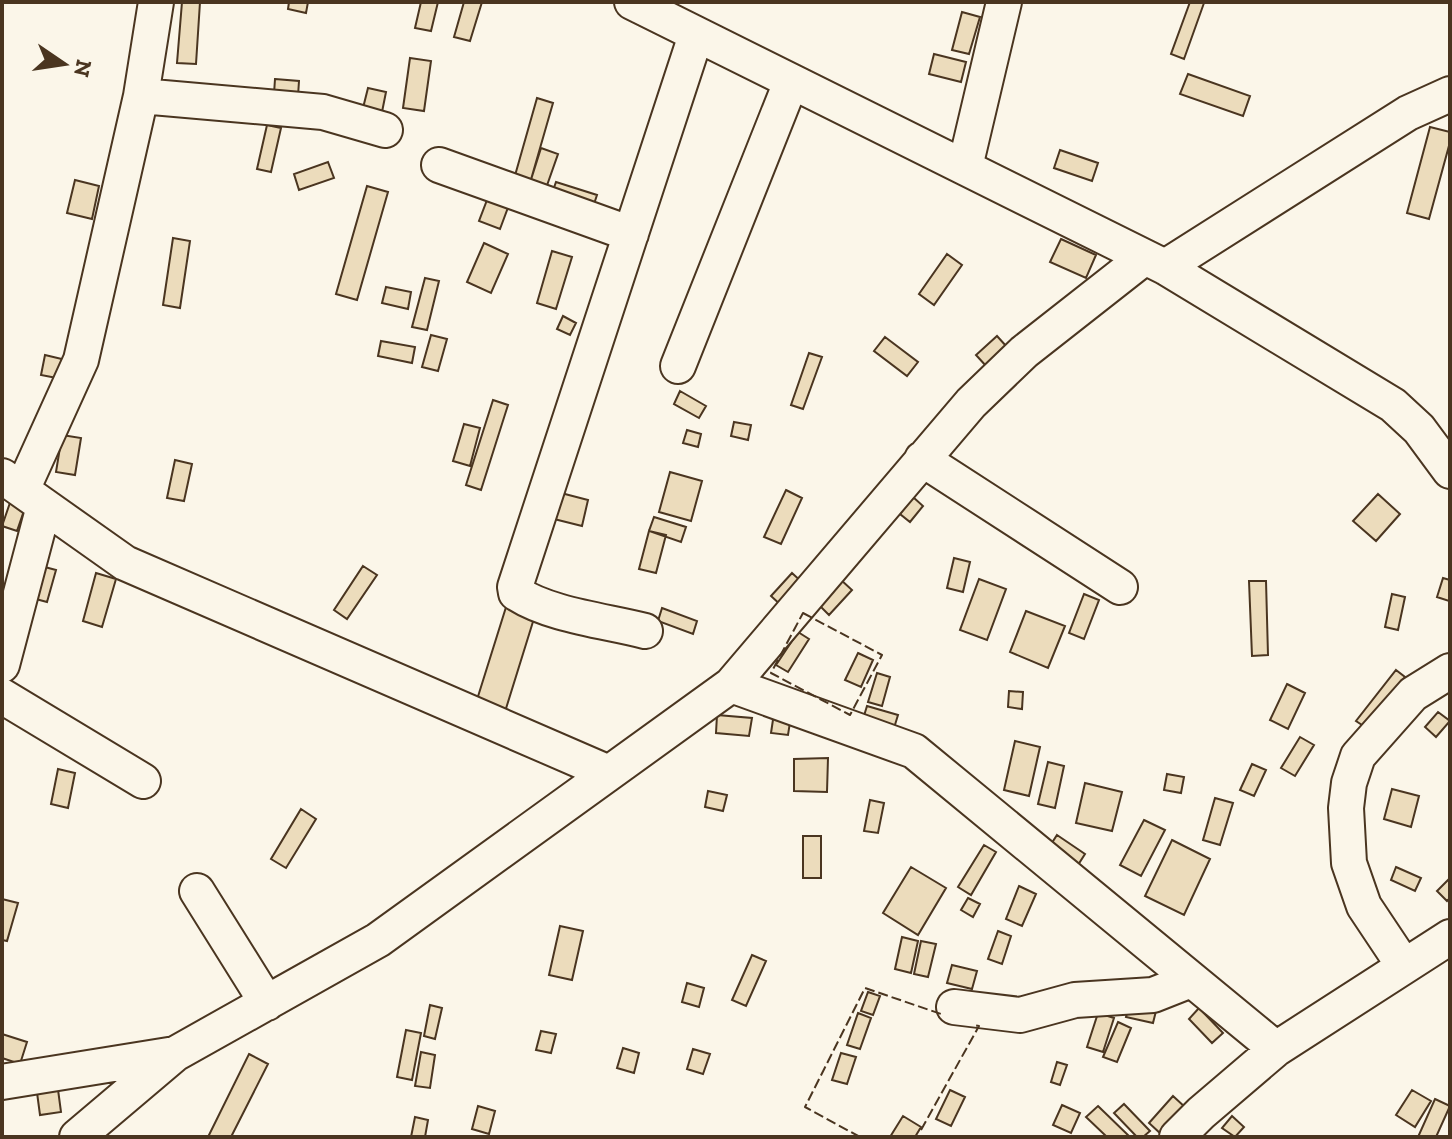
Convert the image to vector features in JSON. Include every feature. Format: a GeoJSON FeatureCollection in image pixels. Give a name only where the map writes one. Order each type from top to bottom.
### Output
{"type":"FeatureCollection","features":[{"type":"Feature","properties":{"kind":"street"},"geometry":{"type":"LineString","coordinates":[[2,665],[23,491],[81,360],[141,96],[156,2]]}},
{"type":"Feature","properties":{"kind":"street"},"geometry":{"type":"LineString","coordinates":[[632,2],[1155,262],[1393,405],[1419,429],[1450,471]]}},
{"type":"Feature","properties":{"kind":"street"},"geometry":{"type":"LineString","coordinates":[[965,167],[1004,2]]}},
{"type":"Feature","properties":{"kind":"street"},"geometry":{"type":"LineString","coordinates":[[645,631],[545,607],[516,593],[515,587],[696,35]]}},
{"type":"Feature","properties":{"kind":"street"},"geometry":{"type":"LineString","coordinates":[[678,366],[791,82]]}},
{"type":"Feature","properties":{"kind":"street"},"geometry":{"type":"LineString","coordinates":[[77,1137],[175,1054],[378,940],[731,685],[971,403],[1024,352],[1155,262],[1408,113],[1450,94]]}},
{"type":"Feature","properties":{"kind":"street"},"geometry":{"type":"LineString","coordinates":[[141,96],[323,112],[385,130]]}},
{"type":"Feature","properties":{"kind":"street"},"geometry":{"type":"LineString","coordinates":[[439,165],[631,234]]}},
{"type":"Feature","properties":{"kind":"street"},"geometry":{"type":"LineString","coordinates":[[922,459],[1120,587]]}},
{"type":"Feature","properties":{"kind":"street"},"geometry":{"type":"LineString","coordinates":[[23,491],[125,563],[609,773]]}},
{"type":"Feature","properties":{"kind":"street"},"geometry":{"type":"LineString","coordinates":[[1404,966],[1364,906],[1349,863],[1346,808],[1349,783],[1358,756],[1413,694],[1450,671]]}},
{"type":"Feature","properties":{"kind":"street"},"geometry":{"type":"LineString","coordinates":[[731,685],[914,751],[1276,1049]]}},
{"type":"Feature","properties":{"kind":"street"},"geometry":{"type":"LineString","coordinates":[[2,696],[143,781]]}},
{"type":"Feature","properties":{"kind":"street"},"geometry":{"type":"LineString","coordinates":[[197,891],[267,1003]]}},
{"type":"Feature","properties":{"kind":"street"},"geometry":{"type":"LineString","coordinates":[[1177,1137],[1276,1049],[1450,937]]}},
{"type":"Feature","properties":{"kind":"street"},"geometry":{"type":"LineString","coordinates":[[954,1007],[1020,1015],[1075,1000],[1153,995],[1191,980]]}},
{"type":"Feature","properties":{"kind":"street"},"geometry":{"type":"LineString","coordinates":[[2,1082],[175,1054]]}},
{"type":"Feature","properties":{"kind":"building"},"geometry":{"type":"Polygon","coordinates":[[[182,2],[200,2],[196,64],[177,63],[182,2]]]}},
{"type":"Feature","properties":{"kind":"building"},"geometry":{"type":"Polygon","coordinates":[[[289,2],[308,2],[306,13],[288,9],[289,2]]]}},
{"type":"Feature","properties":{"kind":"building"},"geometry":{"type":"Polygon","coordinates":[[[421,2],[438,2],[431,31],[415,28],[421,2]]]}},
{"type":"Feature","properties":{"kind":"building"},"geometry":{"type":"Polygon","coordinates":[[[464,2],[482,2],[470,41],[454,37],[464,2]]]}},
{"type":"Feature","properties":{"kind":"building"},"geometry":{"type":"Polygon","coordinates":[[[1190,2],[1204,3],[1184,59],[1171,54],[1190,2]]]}},
{"type":"Feature","properties":{"kind":"building"},"geometry":{"type":"Polygon","coordinates":[[[962,12],[980,17],[969,54],[952,50],[962,12]]]}},
{"type":"Feature","properties":{"kind":"building"},"geometry":{"type":"Polygon","coordinates":[[[934,54],[966,62],[961,82],[929,74],[934,54]]]}},
{"type":"Feature","properties":{"kind":"building"},"geometry":{"type":"Polygon","coordinates":[[[410,58],[431,61],[424,111],[403,108],[410,58]]]}},
{"type":"Feature","properties":{"kind":"building"},"geometry":{"type":"Polygon","coordinates":[[[1188,74],[1250,96],[1243,116],[1180,94],[1188,74]]]}},
{"type":"Feature","properties":{"kind":"building"},"geometry":{"type":"Polygon","coordinates":[[[275,79],[299,81],[298,96],[274,94],[275,79]]]}},
{"type":"Feature","properties":{"kind":"building"},"geometry":{"type":"Polygon","coordinates":[[[368,88],[386,92],[382,112],[363,108],[368,88]]]}},
{"type":"Feature","properties":{"kind":"building"},"geometry":{"type":"Polygon","coordinates":[[[537,98],[553,103],[530,183],[514,179],[537,98]]]}},
{"type":"Feature","properties":{"kind":"building"},"geometry":{"type":"Polygon","coordinates":[[[267,125],[281,128],[271,172],[257,169],[267,125]]]}},
{"type":"Feature","properties":{"kind":"building"},"geometry":{"type":"Polygon","coordinates":[[[1430,127],[1450,132],[1450,142],[1429,219],[1407,213],[1430,127]]]}},
{"type":"Feature","properties":{"kind":"building"},"geometry":{"type":"Polygon","coordinates":[[[541,148],[558,154],[545,191],[529,186],[541,148]]]}},
{"type":"Feature","properties":{"kind":"building"},"geometry":{"type":"Polygon","coordinates":[[[1060,150],[1098,163],[1092,181],[1054,168],[1060,150]]]}},
{"type":"Feature","properties":{"kind":"building"},"geometry":{"type":"Polygon","coordinates":[[[328,162],[334,178],[299,190],[294,174],[328,162]]]}},
{"type":"Feature","properties":{"kind":"building"},"geometry":{"type":"Polygon","coordinates":[[[75,180],[99,186],[92,219],[67,213],[75,180]]]}},
{"type":"Feature","properties":{"kind":"building"},"geometry":{"type":"Polygon","coordinates":[[[556,182],[597,195],[592,210],[551,196],[556,182]]]}},
{"type":"Feature","properties":{"kind":"building"},"geometry":{"type":"Polygon","coordinates":[[[367,186],[388,192],[357,300],[336,294],[367,186]]]}},
{"type":"Feature","properties":{"kind":"building"},"geometry":{"type":"Polygon","coordinates":[[[492,187],[513,194],[500,229],[479,221],[492,187]]]}},
{"type":"Feature","properties":{"kind":"building"},"geometry":{"type":"Polygon","coordinates":[[[173,238],[190,241],[180,308],[163,305],[173,238]]]}},
{"type":"Feature","properties":{"kind":"building"},"geometry":{"type":"Polygon","coordinates":[[[1061,239],[1096,255],[1086,278],[1050,262],[1061,239]]]}},
{"type":"Feature","properties":{"kind":"building"},"geometry":{"type":"Polygon","coordinates":[[[484,243],[508,254],[491,293],[467,282],[484,243]]]}},
{"type":"Feature","properties":{"kind":"building"},"geometry":{"type":"Polygon","coordinates":[[[552,251],[572,257],[556,309],[537,303],[552,251]]]}},
{"type":"Feature","properties":{"kind":"building"},"geometry":{"type":"Polygon","coordinates":[[[947,254],[962,265],[934,305],[919,294],[947,254]]]}},
{"type":"Feature","properties":{"kind":"building"},"geometry":{"type":"Polygon","coordinates":[[[425,278],[439,281],[427,330],[412,327],[425,278]]]}},
{"type":"Feature","properties":{"kind":"building"},"geometry":{"type":"Polygon","coordinates":[[[386,287],[411,292],[408,309],[382,303],[386,287]]]}},
{"type":"Feature","properties":{"kind":"building"},"geometry":{"type":"Polygon","coordinates":[[[563,316],[576,323],[570,335],[557,329],[563,316]]]}},
{"type":"Feature","properties":{"kind":"building"},"geometry":{"type":"Polygon","coordinates":[[[431,335],[447,339],[438,371],[422,367],[431,335]]]}},
{"type":"Feature","properties":{"kind":"building"},"geometry":{"type":"Polygon","coordinates":[[[997,336],[1007,347],[987,367],[976,355],[997,336]]]}},
{"type":"Feature","properties":{"kind":"building"},"geometry":{"type":"Polygon","coordinates":[[[885,337],[918,362],[907,376],[874,351],[885,337]]]}},
{"type":"Feature","properties":{"kind":"building"},"geometry":{"type":"Polygon","coordinates":[[[381,341],[415,347],[412,363],[378,356],[381,341]]]}},
{"type":"Feature","properties":{"kind":"building"},"geometry":{"type":"Polygon","coordinates":[[[809,353],[822,357],[803,409],[791,405],[809,353]]]}},
{"type":"Feature","properties":{"kind":"building"},"geometry":{"type":"Polygon","coordinates":[[[45,355],[66,360],[62,379],[41,375],[45,355]]]}},
{"type":"Feature","properties":{"kind":"building"},"geometry":{"type":"Polygon","coordinates":[[[680,391],[706,406],[699,418],[674,404],[680,391]]]}},
{"type":"Feature","properties":{"kind":"building"},"geometry":{"type":"Polygon","coordinates":[[[493,400],[508,405],[481,490],[466,485],[493,400]]]}},
{"type":"Feature","properties":{"kind":"building"},"geometry":{"type":"Polygon","coordinates":[[[734,422],[751,425],[748,440],[731,436],[734,422]]]}},
{"type":"Feature","properties":{"kind":"building"},"geometry":{"type":"Polygon","coordinates":[[[464,424],[480,428],[470,466],[453,461],[464,424]]]}},
{"type":"Feature","properties":{"kind":"building"},"geometry":{"type":"Polygon","coordinates":[[[687,430],[701,434],[698,447],[683,443],[687,430]]]}},
{"type":"Feature","properties":{"kind":"building"},"geometry":{"type":"Polygon","coordinates":[[[62,435],[81,438],[75,475],[56,472],[62,435]]]}},
{"type":"Feature","properties":{"kind":"building"},"geometry":{"type":"Polygon","coordinates":[[[175,460],[192,464],[184,501],[167,498],[175,460]]]}},
{"type":"Feature","properties":{"kind":"building"},"geometry":{"type":"Polygon","coordinates":[[[670,472],[702,481],[691,521],[659,512],[670,472]]]}},
{"type":"Feature","properties":{"kind":"building"},"geometry":{"type":"Polygon","coordinates":[[[786,490],[802,498],[781,544],[764,537],[786,490]]]}},
{"type":"Feature","properties":{"kind":"building"},"geometry":{"type":"Polygon","coordinates":[[[561,493],[588,500],[582,526],[554,519],[561,493]]]}},
{"type":"Feature","properties":{"kind":"building"},"geometry":{"type":"Polygon","coordinates":[[[13,494],[28,499],[17,531],[2,526],[13,494]]]}},
{"type":"Feature","properties":{"kind":"building"},"geometry":{"type":"Polygon","coordinates":[[[1378,494],[1400,514],[1376,541],[1353,521],[1378,494]]]}},
{"type":"Feature","properties":{"kind":"building"},"geometry":{"type":"Polygon","coordinates":[[[913,497],[923,506],[910,522],[900,514],[913,497]]]}},
{"type":"Feature","properties":{"kind":"building"},"geometry":{"type":"Polygon","coordinates":[[[654,517],[686,527],[681,542],[649,531],[654,517]]]}},
{"type":"Feature","properties":{"kind":"building"},"geometry":{"type":"Polygon","coordinates":[[[649,531],[666,535],[656,573],[639,569],[649,531]]]}},
{"type":"Feature","properties":{"kind":"building"},"geometry":{"type":"Polygon","coordinates":[[[954,558],[970,562],[963,592],[947,588],[954,558]]]}},
{"type":"Feature","properties":{"kind":"building"},"geometry":{"type":"Polygon","coordinates":[[[41,566],[56,570],[47,602],[32,598],[41,566]]]}},
{"type":"Feature","properties":{"kind":"building"},"geometry":{"type":"Polygon","coordinates":[[[363,566],[377,575],[347,619],[334,610],[363,566]]]}},
{"type":"Feature","properties":{"kind":"building"},"geometry":{"type":"Polygon","coordinates":[[[96,573],[116,579],[102,627],[83,621],[96,573]]]}},
{"type":"Feature","properties":{"kind":"building"},"geometry":{"type":"Polygon","coordinates":[[[792,573],[804,584],[783,607],[771,596],[792,573]]]}},
{"type":"Feature","properties":{"kind":"building"},"geometry":{"type":"Polygon","coordinates":[[[1443,578],[1450,580],[1449,601],[1437,597],[1443,578]]]}},
{"type":"Feature","properties":{"kind":"building"},"geometry":{"type":"Polygon","coordinates":[[[840,579],[852,590],[829,615],[818,604],[840,579]]]}},
{"type":"Feature","properties":{"kind":"building"},"geometry":{"type":"Polygon","coordinates":[[[979,579],[1006,589],[987,640],[960,630],[979,579]]]}},
{"type":"Feature","properties":{"kind":"building"},"geometry":{"type":"Polygon","coordinates":[[[1249,581],[1266,581],[1268,655],[1252,656],[1249,581]]]}},
{"type":"Feature","properties":{"kind":"building"},"geometry":{"type":"Polygon","coordinates":[[[1084,594],[1099,600],[1084,639],[1069,633],[1084,594]]]}},
{"type":"Feature","properties":{"kind":"building"},"geometry":{"type":"Polygon","coordinates":[[[1392,594],[1405,597],[1398,630],[1385,627],[1392,594]]]}},
{"type":"Feature","properties":{"kind":"building"},"geometry":{"type":"Polygon","coordinates":[[[507,604],[536,612],[504,715],[475,706],[507,604]]]}},
{"type":"Feature","properties":{"kind":"building"},"geometry":{"type":"Polygon","coordinates":[[[662,608],[697,621],[693,634],[658,621],[662,608]]]}},
{"type":"Feature","properties":{"kind":"building"},"geometry":{"type":"Polygon","coordinates":[[[1026,611],[1065,626],[1048,668],[1010,652],[1026,611]]]}},
{"type":"Feature","properties":{"kind":"building"},"geometry":{"type":"Polygon","coordinates":[[[798,632],[809,639],[788,672],[776,665],[798,632]]]}},
{"type":"Feature","properties":{"kind":"building"},"geometry":{"type":"Polygon","coordinates":[[[858,653],[873,660],[861,687],[845,680],[858,653]]]}},
{"type":"Feature","properties":{"kind":"building"},"geometry":{"type":"Polygon","coordinates":[[[1396,670],[1405,677],[1365,727],[1356,721],[1396,670]]]}},
{"type":"Feature","properties":{"kind":"building"},"geometry":{"type":"Polygon","coordinates":[[[877,673],[890,677],[882,706],[868,702],[877,673]]]}},
{"type":"Feature","properties":{"kind":"building"},"geometry":{"type":"Polygon","coordinates":[[[1287,684],[1305,693],[1288,729],[1270,720],[1287,684]]]}},
{"type":"Feature","properties":{"kind":"building"},"geometry":{"type":"Polygon","coordinates":[[[1009,691],[1023,692],[1022,709],[1008,707],[1009,691]]]}},
{"type":"Feature","properties":{"kind":"building"},"geometry":{"type":"Polygon","coordinates":[[[867,706],[898,715],[894,728],[863,719],[867,706]]]}},
{"type":"Feature","properties":{"kind":"building"},"geometry":{"type":"Polygon","coordinates":[[[1438,712],[1450,721],[1436,737],[1425,727],[1438,712]]]}},
{"type":"Feature","properties":{"kind":"building"},"geometry":{"type":"Polygon","coordinates":[[[774,713],[791,716],[788,735],[771,733],[774,713]]]}},
{"type":"Feature","properties":{"kind":"building"},"geometry":{"type":"Polygon","coordinates":[[[717,715],[752,718],[749,736],[716,733],[717,715]]]}},
{"type":"Feature","properties":{"kind":"building"},"geometry":{"type":"Polygon","coordinates":[[[1300,737],[1314,745],[1295,776],[1281,768],[1300,737]]]}},
{"type":"Feature","properties":{"kind":"building"},"geometry":{"type":"Polygon","coordinates":[[[1015,741],[1040,747],[1029,796],[1004,790],[1015,741]]]}},
{"type":"Feature","properties":{"kind":"building"},"geometry":{"type":"Polygon","coordinates":[[[828,758],[827,792],[794,791],[794,759],[828,758]]]}},
{"type":"Feature","properties":{"kind":"building"},"geometry":{"type":"Polygon","coordinates":[[[1048,762],[1064,766],[1055,808],[1038,804],[1048,762]]]}},
{"type":"Feature","properties":{"kind":"building"},"geometry":{"type":"Polygon","coordinates":[[[1252,764],[1266,770],[1254,796],[1240,790],[1252,764]]]}},
{"type":"Feature","properties":{"kind":"building"},"geometry":{"type":"Polygon","coordinates":[[[58,769],[75,773],[68,808],[51,804],[58,769]]]}},
{"type":"Feature","properties":{"kind":"building"},"geometry":{"type":"Polygon","coordinates":[[[1167,774],[1184,777],[1181,793],[1164,790],[1167,774]]]}},
{"type":"Feature","properties":{"kind":"building"},"geometry":{"type":"Polygon","coordinates":[[[1085,783],[1122,792],[1112,831],[1076,823],[1085,783]]]}},
{"type":"Feature","properties":{"kind":"building"},"geometry":{"type":"Polygon","coordinates":[[[1392,789],[1419,796],[1411,827],[1384,819],[1392,789]]]}},
{"type":"Feature","properties":{"kind":"building"},"geometry":{"type":"Polygon","coordinates":[[[708,791],[727,795],[723,811],[705,807],[708,791]]]}},
{"type":"Feature","properties":{"kind":"building"},"geometry":{"type":"Polygon","coordinates":[[[1215,798],[1233,803],[1220,845],[1203,840],[1215,798]]]}},
{"type":"Feature","properties":{"kind":"building"},"geometry":{"type":"Polygon","coordinates":[[[870,800],[884,803],[878,833],[864,831],[870,800]]]}},
{"type":"Feature","properties":{"kind":"building"},"geometry":{"type":"Polygon","coordinates":[[[301,809],[316,819],[286,868],[271,859],[301,809]]]}},
{"type":"Feature","properties":{"kind":"building"},"geometry":{"type":"Polygon","coordinates":[[[1144,820],[1165,830],[1141,876],[1120,865],[1144,820]]]}},
{"type":"Feature","properties":{"kind":"building"},"geometry":{"type":"Polygon","coordinates":[[[1057,835],[1085,854],[1076,868],[1048,849],[1057,835]]]}},
{"type":"Feature","properties":{"kind":"building"},"geometry":{"type":"Polygon","coordinates":[[[803,836],[821,836],[821,878],[803,878],[803,836]]]}},
{"type":"Feature","properties":{"kind":"building"},"geometry":{"type":"Polygon","coordinates":[[[1172,840],[1210,859],[1184,915],[1145,896],[1172,840]]]}},
{"type":"Feature","properties":{"kind":"building"},"geometry":{"type":"Polygon","coordinates":[[[984,845],[996,852],[971,895],[958,887],[984,845]]]}},
{"type":"Feature","properties":{"kind":"building"},"geometry":{"type":"Polygon","coordinates":[[[911,867],[946,888],[918,935],[883,913],[911,867]]]}},
{"type":"Feature","properties":{"kind":"building"},"geometry":{"type":"Polygon","coordinates":[[[1396,867],[1421,878],[1415,891],[1391,880],[1396,867]]]}},
{"type":"Feature","properties":{"kind":"building"},"geometry":{"type":"Polygon","coordinates":[[[1450,878],[1450,898],[1447,901],[1437,891],[1450,878]]]}},
{"type":"Feature","properties":{"kind":"building"},"geometry":{"type":"Polygon","coordinates":[[[1019,886],[1036,894],[1022,926],[1006,919],[1019,886]]]}},
{"type":"Feature","properties":{"kind":"building"},"geometry":{"type":"Polygon","coordinates":[[[968,898],[980,904],[973,917],[961,910],[968,898]]]}},
{"type":"Feature","properties":{"kind":"building"},"geometry":{"type":"Polygon","coordinates":[[[2,899],[18,903],[7,941],[2,940],[2,899]]]}},
{"type":"Feature","properties":{"kind":"building"},"geometry":{"type":"Polygon","coordinates":[[[560,926],[583,931],[572,980],[549,975],[560,926]]]}},
{"type":"Feature","properties":{"kind":"building"},"geometry":{"type":"Polygon","coordinates":[[[998,931],[1011,936],[1002,964],[988,959],[998,931]]]}},
{"type":"Feature","properties":{"kind":"building"},"geometry":{"type":"Polygon","coordinates":[[[902,937],[918,941],[911,973],[895,969],[902,937]]]}},
{"type":"Feature","properties":{"kind":"building"},"geometry":{"type":"Polygon","coordinates":[[[921,941],[936,944],[928,977],[914,974],[921,941]]]}},
{"type":"Feature","properties":{"kind":"building"},"geometry":{"type":"Polygon","coordinates":[[[752,955],[766,961],[746,1006],[732,1000],[752,955]]]}},
{"type":"Feature","properties":{"kind":"building"},"geometry":{"type":"Polygon","coordinates":[[[952,965],[977,971],[972,989],[947,983],[952,965]]]}},
{"type":"Feature","properties":{"kind":"building"},"geometry":{"type":"Polygon","coordinates":[[[687,983],[704,988],[699,1007],[682,1002],[687,983]]]}},
{"type":"Feature","properties":{"kind":"building"},"geometry":{"type":"Polygon","coordinates":[[[868,992],[880,996],[873,1015],[861,1011],[868,992]]]}},
{"type":"Feature","properties":{"kind":"building"},"geometry":{"type":"Polygon","coordinates":[[[1130,1001],[1157,1007],[1153,1023],[1126,1017],[1130,1001]]]}},
{"type":"Feature","properties":{"kind":"building"},"geometry":{"type":"Polygon","coordinates":[[[430,1005],[442,1008],[435,1039],[424,1036],[430,1005]]]}},
{"type":"Feature","properties":{"kind":"building"},"geometry":{"type":"Polygon","coordinates":[[[1199,1008],[1223,1033],[1212,1043],[1189,1019],[1199,1008]]]}},
{"type":"Feature","properties":{"kind":"building"},"geometry":{"type":"Polygon","coordinates":[[[858,1013],[871,1018],[860,1049],[847,1045],[858,1013]]]}},
{"type":"Feature","properties":{"kind":"building"},"geometry":{"type":"Polygon","coordinates":[[[1098,1013],[1114,1018],[1103,1052],[1087,1047],[1098,1013]]]}},
{"type":"Feature","properties":{"kind":"building"},"geometry":{"type":"Polygon","coordinates":[[[1118,1022],[1131,1028],[1117,1062],[1103,1057],[1118,1022]]]}},
{"type":"Feature","properties":{"kind":"building"},"geometry":{"type":"Polygon","coordinates":[[[406,1030],[421,1033],[412,1080],[397,1077],[406,1030]]]}},
{"type":"Feature","properties":{"kind":"building"},"geometry":{"type":"Polygon","coordinates":[[[541,1031],[556,1034],[551,1053],[536,1050],[541,1031]]]}},
{"type":"Feature","properties":{"kind":"building"},"geometry":{"type":"Polygon","coordinates":[[[2,1034],[27,1042],[20,1064],[2,1058],[2,1034]]]}},
{"type":"Feature","properties":{"kind":"building"},"geometry":{"type":"Polygon","coordinates":[[[623,1048],[639,1053],[634,1073],[617,1068],[623,1048]]]}},
{"type":"Feature","properties":{"kind":"building"},"geometry":{"type":"Polygon","coordinates":[[[693,1049],[710,1054],[703,1074],[687,1069],[693,1049]]]}},
{"type":"Feature","properties":{"kind":"building"},"geometry":{"type":"Polygon","coordinates":[[[421,1052],[435,1055],[430,1088],[415,1086],[421,1052]]]}},
{"type":"Feature","properties":{"kind":"building"},"geometry":{"type":"Polygon","coordinates":[[[841,1053],[856,1057],[847,1084],[832,1080],[841,1053]]]}},
{"type":"Feature","properties":{"kind":"building"},"geometry":{"type":"Polygon","coordinates":[[[249,1054],[268,1064],[231,1137],[208,1137],[249,1054]]]}},
{"type":"Feature","properties":{"kind":"building"},"geometry":{"type":"Polygon","coordinates":[[[1057,1062],[1067,1065],[1060,1085],[1051,1082],[1057,1062]]]}},
{"type":"Feature","properties":{"kind":"building"},"geometry":{"type":"Polygon","coordinates":[[[57,1082],[61,1112],[40,1115],[36,1085],[57,1082]]]}},
{"type":"Feature","properties":{"kind":"building"},"geometry":{"type":"Polygon","coordinates":[[[950,1090],[965,1097],[951,1126],[936,1119],[950,1090]]]}},
{"type":"Feature","properties":{"kind":"building"},"geometry":{"type":"Polygon","coordinates":[[[1412,1090],[1431,1101],[1415,1127],[1396,1115],[1412,1090]]]}},
{"type":"Feature","properties":{"kind":"building"},"geometry":{"type":"Polygon","coordinates":[[[1173,1096],[1186,1108],[1161,1134],[1149,1123],[1173,1096]]]}},
{"type":"Feature","properties":{"kind":"building"},"geometry":{"type":"Polygon","coordinates":[[[1435,1099],[1450,1106],[1436,1137],[1418,1137],[1435,1099]]]}},
{"type":"Feature","properties":{"kind":"building"},"geometry":{"type":"Polygon","coordinates":[[[1124,1104],[1150,1131],[1143,1137],[1137,1137],[1114,1113],[1124,1104]]]}},
{"type":"Feature","properties":{"kind":"building"},"geometry":{"type":"Polygon","coordinates":[[[1062,1105],[1080,1113],[1071,1133],[1053,1125],[1062,1105]]]}},
{"type":"Feature","properties":{"kind":"building"},"geometry":{"type":"Polygon","coordinates":[[[478,1106],[495,1111],[489,1134],[472,1129],[478,1106]]]}},
{"type":"Feature","properties":{"kind":"building"},"geometry":{"type":"Polygon","coordinates":[[[1098,1106],[1130,1137],[1107,1137],[1086,1117],[1098,1106]]]}},
{"type":"Feature","properties":{"kind":"building"},"geometry":{"type":"Polygon","coordinates":[[[903,1116],[921,1127],[915,1137],[890,1137],[903,1116]]]}},
{"type":"Feature","properties":{"kind":"building"},"geometry":{"type":"Polygon","coordinates":[[[1232,1116],[1244,1127],[1235,1137],[1222,1128],[1232,1116]]]}},
{"type":"Feature","properties":{"kind":"building"},"geometry":{"type":"Polygon","coordinates":[[[415,1117],[428,1120],[425,1137],[411,1137],[415,1117]]]}},
{"type":"Feature","properties":{"kind":"fence"},"geometry":{"type":"LineString","coordinates":[[803,613],[882,655],[850,715],[771,673],[803,613]]}},
{"type":"Feature","properties":{"kind":"fence"},"geometry":{"type":"LineString","coordinates":[[860,1137],[805,1107],[865,988],[944,1015]]}},
{"type":"Feature","properties":{"kind":"fence"},"geometry":{"type":"LineString","coordinates":[[921,1130],[979,1026],[974,1025]]}}]}
